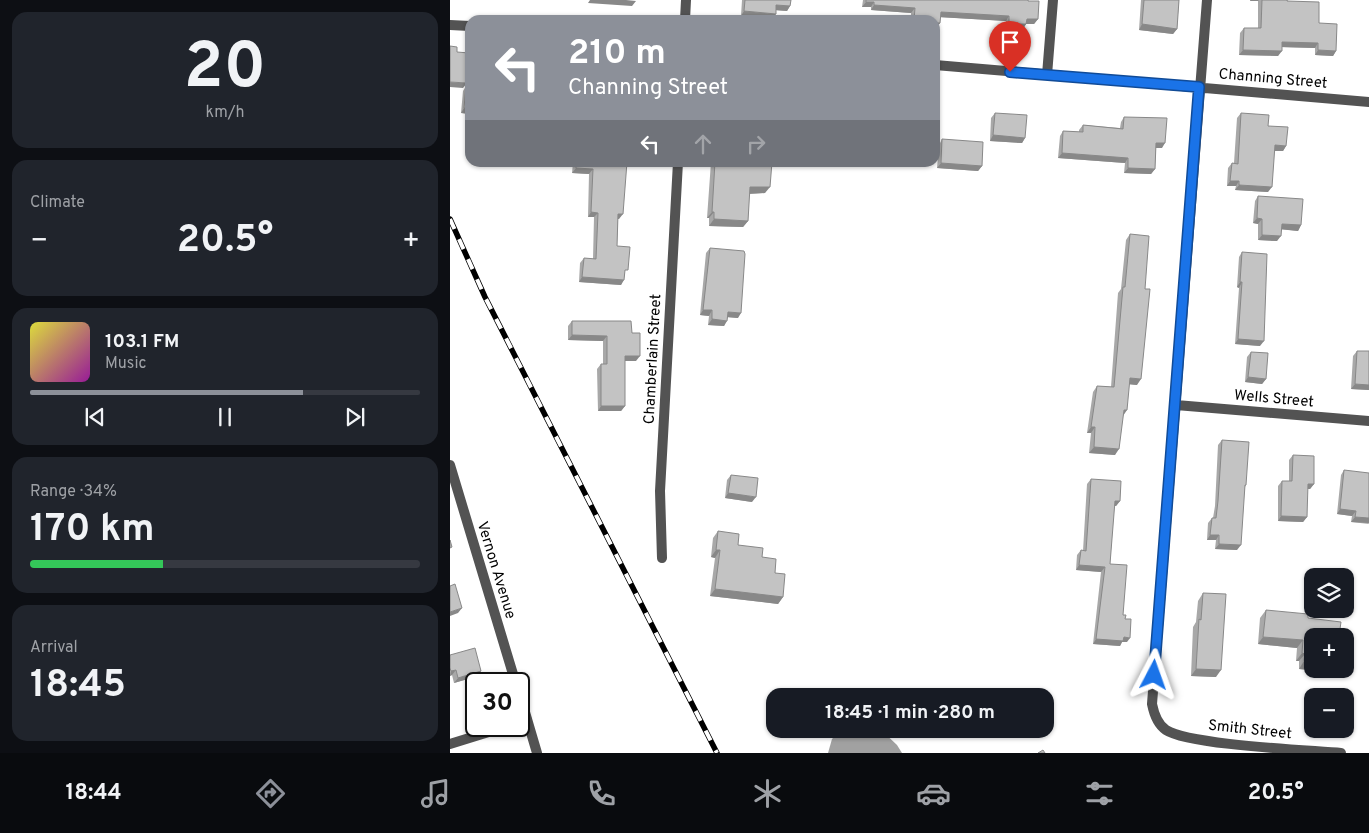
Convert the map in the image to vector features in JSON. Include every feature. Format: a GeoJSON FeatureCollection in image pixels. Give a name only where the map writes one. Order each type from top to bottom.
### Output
{"type":"FeatureCollection","features":[{"type":"Feature","properties":{"kind":"street"},"geometry":{"type":"LineString","coordinates":[[685,15],[686,0]]}},
{"type":"Feature","properties":{"kind":"street"},"geometry":{"type":"LineString","coordinates":[[1048,75],[1053,0]]}},
{"type":"Feature","properties":{"kind":"street"},"geometry":{"type":"LineString","coordinates":[[1176,405],[1206,0]]}},
{"type":"Feature","properties":{"kind":"street"},"geometry":{"type":"LineString","coordinates":[[450,25],[465,26]]}},
{"type":"Feature","properties":{"kind":"street","name":"Channing Street"},"geometry":{"type":"LineString","coordinates":[[940,65],[1369,102]]}},
{"type":"Feature","properties":{"kind":"street","name":"Chamberlain Street"},"geometry":{"type":"LineString","coordinates":[[662,558],[660,491],[678,167]]}},
{"type":"Feature","properties":{"kind":"street","name":"Wells Street"},"geometry":{"type":"LineString","coordinates":[[1176,405],[1369,421]]}},
{"type":"Feature","properties":{"kind":"street","name":"Smith Street"},"geometry":{"type":"LineString","coordinates":[[1176,405],[1152,704],[1159,723],[1175,734],[1212,741],[1341,753]]}},
{"type":"Feature","properties":{"kind":"street","name":"Vernon Avenue"},"geometry":{"type":"LineString","coordinates":[[450,465],[512,672]]}},
{"type":"Feature","properties":{"kind":"street"},"geometry":{"type":"LineString","coordinates":[[450,744],[473,737]]}},
{"type":"Feature","properties":{"kind":"street"},"geometry":{"type":"LineString","coordinates":[[530,737],[537,753]]}},
{"type":"Feature","properties":{"kind":"shaded area"},"geometry":{"type":"Polygon","coordinates":[[[890,738],[902,753],[828,753],[832,739],[890,738]]]}},
{"type":"Feature","properties":{"kind":"building"},"geometry":{"type":"Polygon","coordinates":[[[745,0],[791,0],[790,6],[776,5],[776,14],[744,11],[745,0]]]}},
{"type":"Feature","properties":{"kind":"building"},"geometry":{"type":"Polygon","coordinates":[[[866,0],[1039,1],[1038,19],[1027,19],[1026,24],[1009,24],[1009,16],[941,12],[940,23],[940,15],[914,15],[915,8],[874,5],[874,2],[866,2],[866,0]]]}},
{"type":"Feature","properties":{"kind":"building"},"geometry":{"type":"Polygon","coordinates":[[[1144,0],[1179,0],[1177,29],[1142,24],[1144,0]]]}},
{"type":"Feature","properties":{"kind":"building"},"geometry":{"type":"Polygon","coordinates":[[[1262,0],[1319,2],[1319,23],[1337,24],[1336,51],[1318,50],[1318,43],[1282,42],[1282,51],[1243,50],[1244,28],[1261,28],[1262,0]]]}},
{"type":"Feature","properties":{"kind":"building"},"geometry":{"type":"Polygon","coordinates":[[[450,46],[457,47],[457,52],[465,53],[465,83],[450,82],[450,46]]]}},
{"type":"Feature","properties":{"kind":"building"},"geometry":{"type":"Polygon","coordinates":[[[995,113],[1027,115],[1025,138],[993,135],[995,113]]]}},
{"type":"Feature","properties":{"kind":"building"},"geometry":{"type":"Polygon","coordinates":[[[1241,113],[1269,115],[1268,126],[1288,127],[1286,146],[1275,145],[1272,187],[1239,185],[1239,181],[1230,181],[1232,163],[1238,164],[1241,113]]]}},
{"type":"Feature","properties":{"kind":"building"},"geometry":{"type":"Polygon","coordinates":[[[1124,117],[1167,118],[1165,143],[1156,143],[1155,169],[1128,168],[1128,158],[1062,153],[1063,131],[1083,132],[1083,125],[1123,129],[1124,117]]]}},
{"type":"Feature","properties":{"kind":"building"},"geometry":{"type":"Polygon","coordinates":[[[942,139],[983,142],[982,166],[941,163],[942,139]]]}},
{"type":"Feature","properties":{"kind":"building"},"geometry":{"type":"Polygon","coordinates":[[[627,167],[623,214],[618,214],[617,246],[630,247],[628,270],[625,270],[624,280],[582,277],[584,258],[596,259],[598,213],[591,212],[593,169],[576,168],[627,167]]]}},
{"type":"Feature","properties":{"kind":"building"},"geometry":{"type":"Polygon","coordinates":[[[715,167],[772,167],[770,187],[750,187],[748,221],[714,219],[714,212],[712,212],[715,167]]]}},
{"type":"Feature","properties":{"kind":"building"},"geometry":{"type":"Polygon","coordinates":[[[1258,196],[1303,199],[1301,225],[1282,224],[1281,236],[1262,235],[1262,219],[1257,218],[1258,196]]]}},
{"type":"Feature","properties":{"kind":"building"},"geometry":{"type":"Polygon","coordinates":[[[1130,234],[1149,236],[1145,289],[1150,289],[1141,379],[1130,378],[1127,410],[1124,410],[1119,449],[1094,447],[1095,427],[1091,427],[1097,386],[1114,387],[1130,234]]]}},
{"type":"Feature","properties":{"kind":"building"},"geometry":{"type":"Polygon","coordinates":[[[710,248],[744,251],[745,254],[741,313],[728,312],[727,321],[712,319],[712,310],[703,310],[710,248]]]}},
{"type":"Feature","properties":{"kind":"building"},"geometry":{"type":"Polygon","coordinates":[[[1242,252],[1267,254],[1264,341],[1238,339],[1242,252]]]}},
{"type":"Feature","properties":{"kind":"building"},"geometry":{"type":"Polygon","coordinates":[[[572,321],[631,321],[632,333],[640,333],[640,356],[625,356],[625,406],[601,406],[601,364],[607,364],[607,336],[572,335],[572,321]]]}},
{"type":"Feature","properties":{"kind":"building"},"geometry":{"type":"Polygon","coordinates":[[[1357,351],[1369,351],[1369,385],[1355,384],[1357,351]]]}},
{"type":"Feature","properties":{"kind":"building"},"geometry":{"type":"Polygon","coordinates":[[[1251,352],[1268,353],[1266,379],[1248,377],[1251,352]]]}},
{"type":"Feature","properties":{"kind":"building"},"geometry":{"type":"Polygon","coordinates":[[[1222,440],[1249,442],[1241,545],[1219,544],[1219,535],[1210,535],[1212,518],[1216,518],[1222,440]]]}},
{"type":"Feature","properties":{"kind":"building"},"geometry":{"type":"Polygon","coordinates":[[[1293,455],[1314,456],[1314,484],[1308,484],[1307,517],[1281,516],[1282,481],[1292,481],[1293,455]]]}},
{"type":"Feature","properties":{"kind":"building"},"geometry":{"type":"Polygon","coordinates":[[[1344,470],[1369,473],[1369,518],[1355,517],[1356,511],[1340,509],[1344,470]]]}},
{"type":"Feature","properties":{"kind":"building"},"geometry":{"type":"Polygon","coordinates":[[[731,475],[758,478],[756,497],[728,493],[731,475]]]}},
{"type":"Feature","properties":{"kind":"building"},"geometry":{"type":"Polygon","coordinates":[[[1091,479],[1121,481],[1120,501],[1115,501],[1110,564],[1127,565],[1123,615],[1126,615],[1125,619],[1131,619],[1130,638],[1124,637],[1123,641],[1096,639],[1105,567],[1079,565],[1081,550],[1086,551],[1091,479]]]}},
{"type":"Feature","properties":{"kind":"building"},"geometry":{"type":"Polygon","coordinates":[[[718,531],[739,534],[738,545],[763,548],[762,557],[776,559],[775,573],[785,574],[783,597],[715,589],[720,550],[716,550],[718,531]]]}},
{"type":"Feature","properties":{"kind":"building"},"geometry":{"type":"Polygon","coordinates":[[[455,584],[462,608],[450,612],[450,586],[455,584]]]}},
{"type":"Feature","properties":{"kind":"building"},"geometry":{"type":"Polygon","coordinates":[[[1203,593],[1226,594],[1221,670],[1196,669],[1199,619],[1201,620],[1203,593]]]}},
{"type":"Feature","properties":{"kind":"building"},"geometry":{"type":"Polygon","coordinates":[[[1266,610],[1304,614],[1304,618],[1341,622],[1340,628],[1304,628],[1304,654],[1302,653],[1303,640],[1263,637],[1266,610]]]}},
{"type":"Feature","properties":{"kind":"building"},"geometry":{"type":"Polygon","coordinates":[[[475,648],[481,671],[465,672],[465,676],[458,678],[456,670],[451,671],[450,655],[475,648]]]}},
{"type":"Feature","properties":{"kind":"railway"},"geometry":{"type":"LineString","coordinates":[[450,219],[485,297],[717,753]]}},
{"type":"Feature","properties":{"kind":"route"},"geometry":{"type":"LineString","coordinates":[[1010,72],[1199,87],[1154,675]]}}]}
